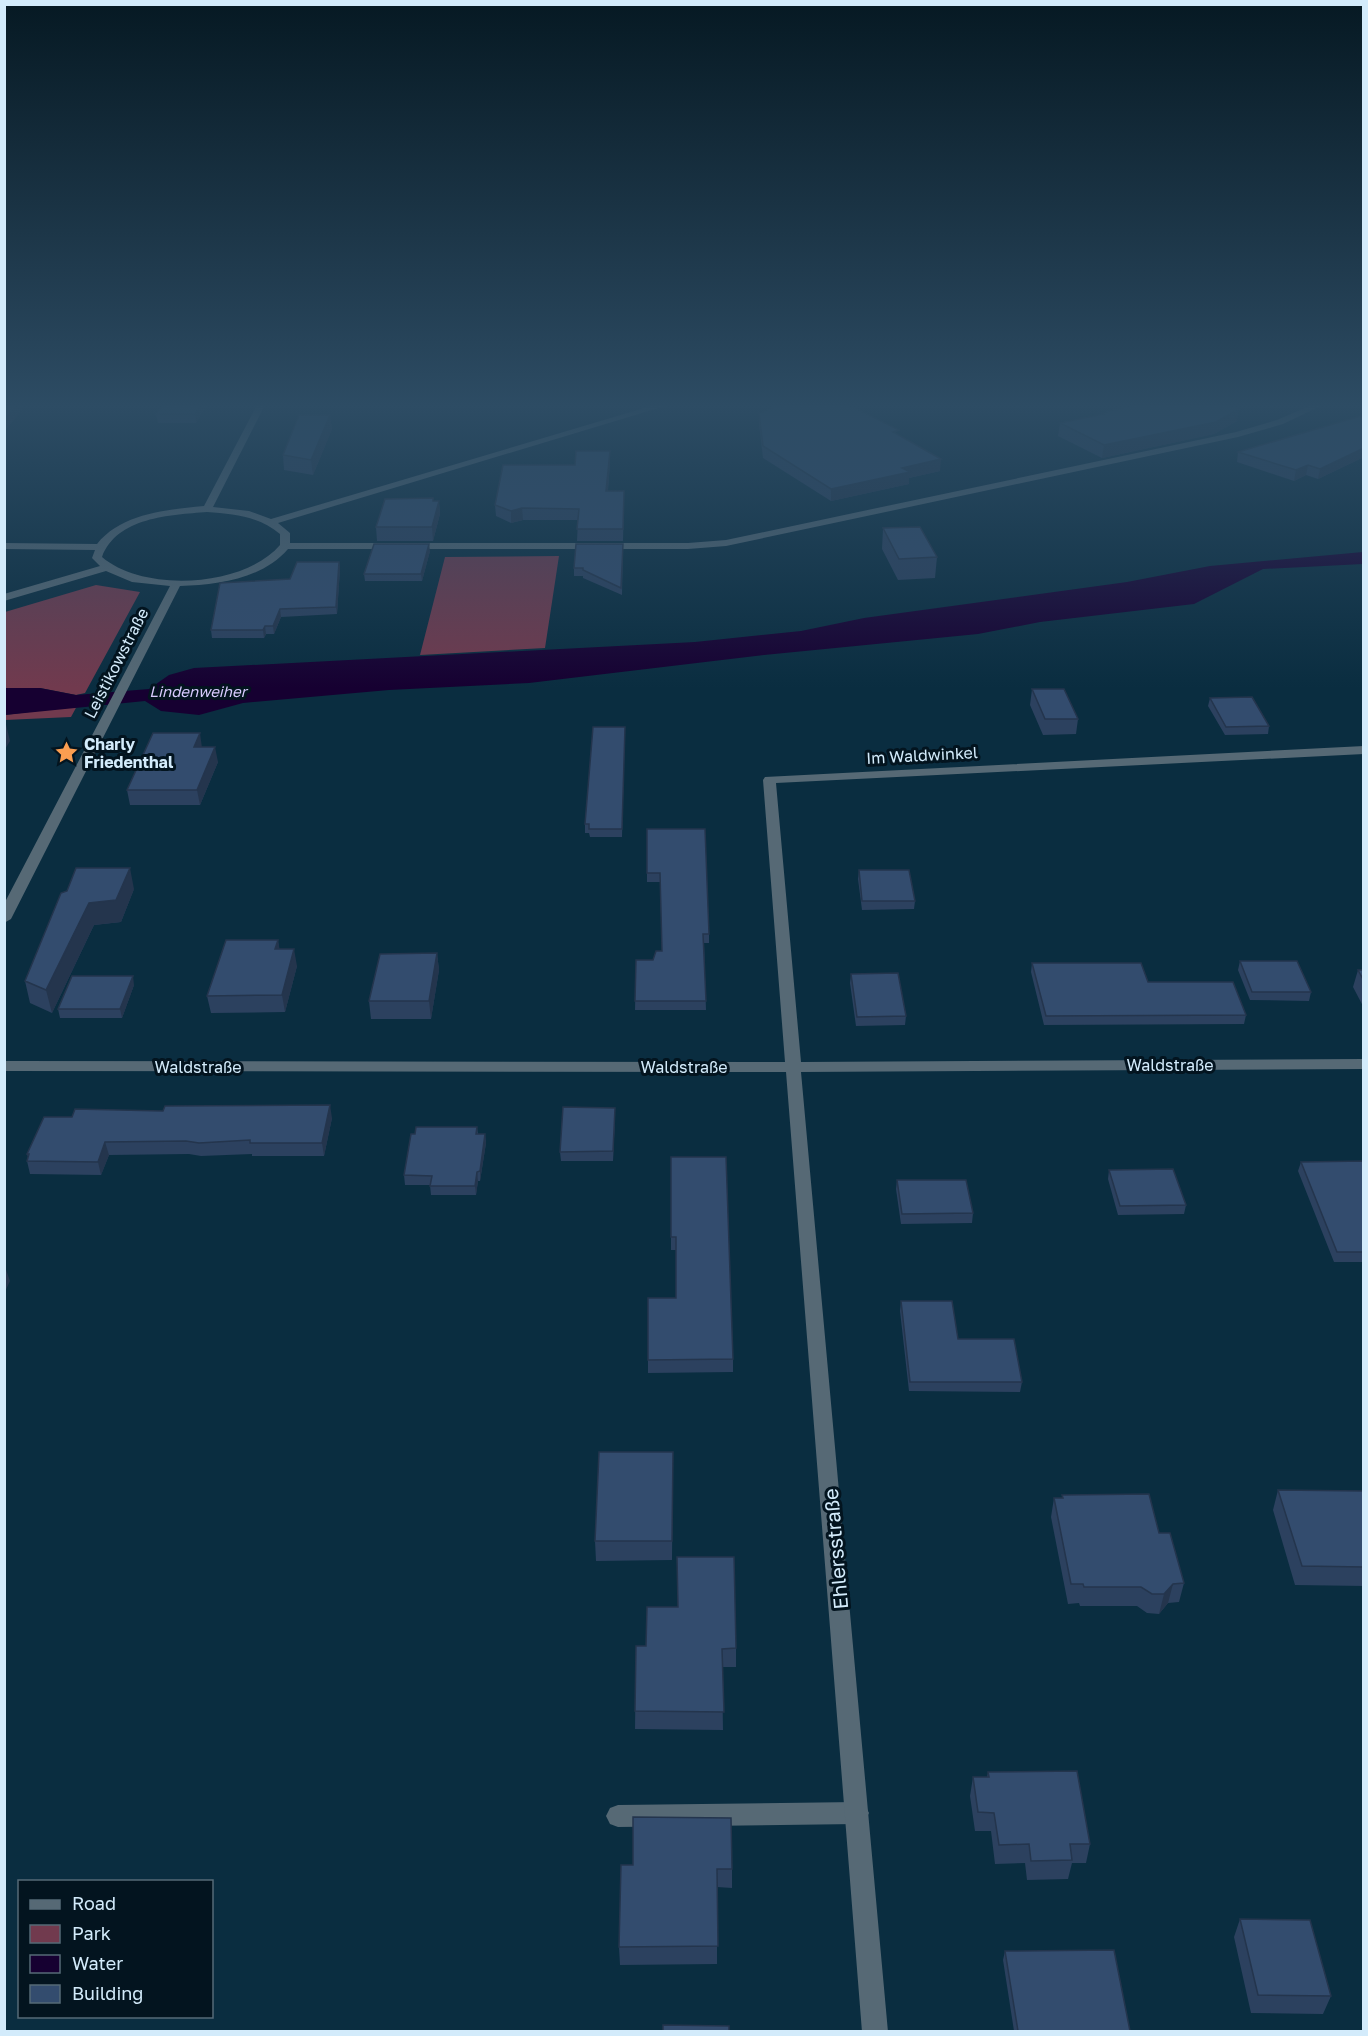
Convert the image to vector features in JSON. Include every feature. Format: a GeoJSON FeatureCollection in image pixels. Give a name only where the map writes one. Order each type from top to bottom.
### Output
{"type":"FeatureCollection","features":[{"type":"Feature","properties":{"kind":"street"},"geometry":{"type":"LineString","coordinates":[[207,509],[213,498]]}},
{"type":"Feature","properties":{"kind":"street"},"geometry":{"type":"LineString","coordinates":[[273,521],[351,498]]}},
{"type":"Feature","properties":{"kind":"street"},"geometry":{"type":"LineString","coordinates":[[285,546],[688,546],[726,543],[937,498]]}},
{"type":"Feature","properties":{"kind":"street"},"geometry":{"type":"LineString","coordinates":[[207,509],[245,512],[273,521],[285,533],[285,546],[272,560],[246,572],[213,580],[176,584],[130,579],[104,568],[97,558],[99,546],[113,532],[138,520],[171,513],[207,509]]}},
{"type":"Feature","properties":{"kind":"street"},"geometry":{"type":"LineString","coordinates":[[4,546],[99,546]]}},
{"type":"Feature","properties":{"kind":"street"},"geometry":{"type":"LineString","coordinates":[[4,598],[104,568]]}},
{"type":"Feature","properties":{"kind":"street","name":"Leistikowstraße"},"geometry":{"type":"LineString","coordinates":[[4,919],[176,584]]}},
{"type":"Feature","properties":{"kind":"street","name":"Im Waldwinkel"},"geometry":{"type":"LineString","coordinates":[[794,1067],[769,780],[1364,750]]}},
{"type":"Feature","properties":{"kind":"street","name":"Waldstraße"},"geometry":{"type":"LineString","coordinates":[[4,1066],[794,1067],[1364,1064]]}},
{"type":"Feature","properties":{"kind":"street","name":"Ehlersstraße"},"geometry":{"type":"LineString","coordinates":[[794,1067],[875,2031]]}},
{"type":"Feature","properties":{"kind":"street"},"geometry":{"type":"LineString","coordinates":[[618,1816],[857,1813]]}},
{"type":"Feature","properties":{"kind":"green space"},"geometry":{"type":"Polygon","coordinates":[[[559,556],[545,648],[420,655],[445,557],[559,556]]]}},
{"type":"Feature","properties":{"kind":"green space"},"geometry":{"type":"Polygon","coordinates":[[[96,585],[140,592],[85,693],[76,695],[40,688],[5,688],[5,612],[96,585]]]}},
{"type":"Feature","properties":{"kind":"green space"},"geometry":{"type":"Polygon","coordinates":[[[77,706],[71,717],[5,720],[5,715],[77,706]]]}},
{"type":"Feature","properties":{"kind":"water","name":"Lindenweiher"},"geometry":{"type":"Polygon","coordinates":[[[1363,552],[1363,564],[1263,569],[1194,604],[1040,622],[978,634],[764,655],[529,683],[389,690],[243,703],[199,715],[161,711],[145,701],[5,715],[4,688],[40,688],[76,695],[149,689],[169,675],[194,668],[695,642],[801,631],[864,618],[1127,582],[1210,566],[1363,552]]]}},
{"type":"Feature","properties":{"kind":"building"},"geometry":{"type":"Polygon","coordinates":[[[433,498],[433,501],[439,501],[432,527],[376,527],[385,499],[433,498]]]}},
{"type":"Feature","properties":{"kind":"building"},"geometry":{"type":"Polygon","coordinates":[[[496,498],[624,498],[623,529],[577,529],[579,509],[522,508],[511,511],[495,505],[496,498]]]}},
{"type":"Feature","properties":{"kind":"building"},"geometry":{"type":"Polygon","coordinates":[[[920,527],[937,557],[899,559],[883,528],[920,527]]]}},
{"type":"Feature","properties":{"kind":"building"},"geometry":{"type":"Polygon","coordinates":[[[374,544],[429,544],[421,574],[364,574],[374,544]]]}},
{"type":"Feature","properties":{"kind":"building"},"geometry":{"type":"Polygon","coordinates":[[[576,544],[623,544],[621,588],[583,568],[574,568],[576,544]]]}},
{"type":"Feature","properties":{"kind":"building"},"geometry":{"type":"Polygon","coordinates":[[[297,562],[339,562],[336,607],[280,609],[273,626],[265,626],[263,630],[211,630],[220,583],[290,579],[297,562]]]}},
{"type":"Feature","properties":{"kind":"building"},"geometry":{"type":"Polygon","coordinates":[[[1032,689],[1064,689],[1078,719],[1045,719],[1032,689]]]}},
{"type":"Feature","properties":{"kind":"building"},"geometry":{"type":"Polygon","coordinates":[[[1252,697],[1269,726],[1226,727],[1210,698],[1252,697]]]}},
{"type":"Feature","properties":{"kind":"building"},"geometry":{"type":"Polygon","coordinates":[[[593,727],[625,727],[622,829],[589,829],[589,824],[585,824],[593,727]]]}},
{"type":"Feature","properties":{"kind":"building"},"geometry":{"type":"Polygon","coordinates":[[[153,733],[200,733],[194,747],[215,747],[197,790],[127,790],[153,733]]]}},
{"type":"Feature","properties":{"kind":"building"},"geometry":{"type":"Polygon","coordinates":[[[647,829],[705,829],[709,934],[703,934],[706,1001],[635,1001],[636,960],[653,960],[656,951],[662,951],[660,873],[647,873],[647,829]]]}},
{"type":"Feature","properties":{"kind":"building"},"geometry":{"type":"Polygon","coordinates":[[[76,868],[130,868],[116,900],[89,903],[46,990],[25,981],[61,893],[67,891],[76,868]]]}},
{"type":"Feature","properties":{"kind":"building"},"geometry":{"type":"Polygon","coordinates":[[[859,870],[909,870],[915,901],[862,901],[859,870]]]}},
{"type":"Feature","properties":{"kind":"building"},"geometry":{"type":"Polygon","coordinates":[[[226,940],[278,940],[275,949],[294,949],[282,995],[207,996],[226,940]]]}},
{"type":"Feature","properties":{"kind":"building"},"geometry":{"type":"Polygon","coordinates":[[[437,953],[429,1001],[369,1001],[380,954],[437,953]]]}},
{"type":"Feature","properties":{"kind":"building"},"geometry":{"type":"Polygon","coordinates":[[[1240,961],[1297,961],[1311,992],[1252,992],[1240,961]]]}},
{"type":"Feature","properties":{"kind":"building"},"geometry":{"type":"Polygon","coordinates":[[[1032,963],[1141,963],[1148,982],[1233,982],[1246,1015],[1046,1016],[1032,963]]]}},
{"type":"Feature","properties":{"kind":"building"},"geometry":{"type":"Polygon","coordinates":[[[1358,970],[1364,970],[1364,981],[1358,970]]]}},
{"type":"Feature","properties":{"kind":"building"},"geometry":{"type":"Polygon","coordinates":[[[898,973],[906,1016],[857,1017],[851,974],[898,973]]]}},
{"type":"Feature","properties":{"kind":"building"},"geometry":{"type":"Polygon","coordinates":[[[72,976],[133,976],[120,1009],[58,1009],[72,976]]]}},
{"type":"Feature","properties":{"kind":"building"},"geometry":{"type":"Polygon","coordinates":[[[330,1105],[322,1143],[250,1143],[250,1140],[199,1143],[186,1141],[105,1142],[98,1162],[27,1161],[29,1154],[27,1154],[44,1117],[72,1117],[75,1109],[163,1111],[165,1106],[330,1105]]]}},
{"type":"Feature","properties":{"kind":"building"},"geometry":{"type":"Polygon","coordinates":[[[563,1107],[615,1108],[613,1151],[560,1152],[563,1107]]]}},
{"type":"Feature","properties":{"kind":"building"},"geometry":{"type":"Polygon","coordinates":[[[416,1127],[477,1127],[476,1134],[485,1134],[480,1171],[477,1172],[475,1186],[430,1186],[432,1176],[404,1175],[411,1134],[415,1134],[416,1127]]]}},
{"type":"Feature","properties":{"kind":"building"},"geometry":{"type":"Polygon","coordinates":[[[671,1157],[726,1157],[733,1359],[648,1360],[648,1298],[676,1298],[676,1237],[671,1237],[671,1157]]]}},
{"type":"Feature","properties":{"kind":"building"},"geometry":{"type":"Polygon","coordinates":[[[1364,1161],[1364,1252],[1337,1252],[1301,1162],[1364,1161]]]}},
{"type":"Feature","properties":{"kind":"building"},"geometry":{"type":"Polygon","coordinates":[[[1173,1169],[1186,1205],[1120,1206],[1109,1170],[1173,1169]]]}},
{"type":"Feature","properties":{"kind":"building"},"geometry":{"type":"Polygon","coordinates":[[[897,1180],[966,1180],[973,1213],[902,1214],[897,1180]]]}},
{"type":"Feature","properties":{"kind":"building"},"geometry":{"type":"Polygon","coordinates":[[[901,1301],[952,1301],[958,1339],[1014,1339],[1022,1382],[910,1382],[901,1301]]]}},
{"type":"Feature","properties":{"kind":"building"},"geometry":{"type":"Polygon","coordinates":[[[599,1452],[673,1452],[672,1541],[595,1541],[599,1452]]]}},
{"type":"Feature","properties":{"kind":"building"},"geometry":{"type":"Polygon","coordinates":[[[1278,1490],[1364,1491],[1364,1567],[1302,1566],[1278,1490]]]}},
{"type":"Feature","properties":{"kind":"building"},"geometry":{"type":"Polygon","coordinates":[[[1149,1494],[1159,1533],[1170,1533],[1184,1583],[1173,1584],[1164,1594],[1152,1594],[1141,1587],[1084,1587],[1083,1584],[1071,1584],[1054,1498],[1063,1498],[1062,1495],[1149,1494]]]}},
{"type":"Feature","properties":{"kind":"building"},"geometry":{"type":"Polygon","coordinates":[[[677,1557],[734,1557],[736,1648],[722,1649],[724,1712],[635,1711],[636,1646],[646,1646],[647,1607],[678,1607],[677,1557]]]}},
{"type":"Feature","properties":{"kind":"building"},"geometry":{"type":"Polygon","coordinates":[[[1077,1771],[1090,1844],[1070,1844],[1072,1860],[1031,1861],[1029,1844],[999,1845],[994,1813],[978,1812],[973,1777],[989,1777],[988,1772],[1077,1771]]]}},
{"type":"Feature","properties":{"kind":"building"},"geometry":{"type":"Polygon","coordinates":[[[633,1817],[731,1818],[732,1869],[717,1869],[718,1946],[619,1947],[621,1865],[633,1865],[633,1817]]]}},
{"type":"Feature","properties":{"kind":"building"},"geometry":{"type":"Polygon","coordinates":[[[1240,1919],[1310,1920],[1331,1996],[1258,1995],[1240,1919]]]}},
{"type":"Feature","properties":{"kind":"building"},"geometry":{"type":"Polygon","coordinates":[[[1114,1950],[1130,2031],[1018,2031],[1005,1951],[1114,1950]]]}},
{"type":"Feature","properties":{"kind":"building"},"geometry":{"type":"Polygon","coordinates":[[[663,2025],[729,2026],[729,2031],[663,2031],[663,2025]]]}},
{"type":"Feature","properties":{"kind":"place","name":"Charly Friedenthal"},"geometry":{"type":"Point","coordinates":[66,753]}}]}
